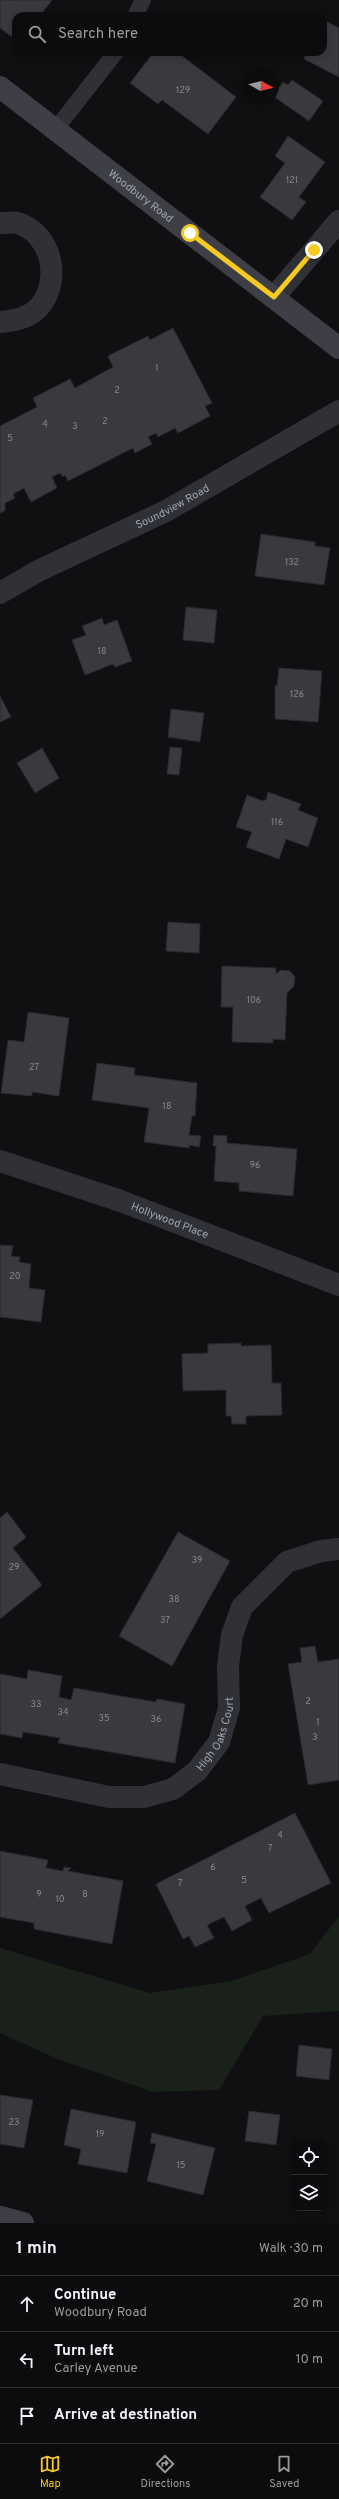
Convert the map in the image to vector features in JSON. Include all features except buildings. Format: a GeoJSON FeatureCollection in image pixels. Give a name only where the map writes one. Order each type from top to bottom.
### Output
{"type":"FeatureCollection","features":[{"type":"Feature","properties":{"kind":"main road","name":"Woodbury Road"},"geometry":{"type":"LineString","coordinates":[[0,88],[339,348]]}},
{"type":"Feature","properties":{"kind":"main road"},"geometry":{"type":"LineString","coordinates":[[0,2217],[22,2223]]}},
{"type":"Feature","properties":{"kind":"street"},"geometry":{"type":"LineString","coordinates":[[274,297],[339,221]]}},
{"type":"Feature","properties":{"kind":"street"},"geometry":{"type":"LineString","coordinates":[[0,223],[18,223],[38,235],[50,253],[52,280],[39,308],[17,320],[0,322]]}},
{"type":"Feature","properties":{"kind":"street","name":"Soundview Road"},"geometry":{"type":"LineString","coordinates":[[0,593],[40,570],[166,511],[339,411]]}},
{"type":"Feature","properties":{"kind":"street","name":"Hollywood Place"},"geometry":{"type":"LineString","coordinates":[[0,1161],[118,1200],[339,1285]]}},
{"type":"Feature","properties":{"kind":"street","name":"High Oaks Court"},"geometry":{"type":"LineString","coordinates":[[0,1774],[109,1797],[144,1797],[173,1789],[197,1771],[219,1742],[229,1708],[228,1666],[232,1635],[242,1607],[287,1562],[321,1551],[339,1549]]}},
{"type":"Feature","properties":{"kind":"lane"},"geometry":{"type":"LineString","coordinates":[[137,12],[143,0]]}},
{"type":"Feature","properties":{"kind":"lane"},"geometry":{"type":"LineString","coordinates":[[55,130],[113,56]]}},
{"type":"Feature","properties":{"kind":"shaded area"},"geometry":{"type":"Polygon","coordinates":[[[339,1916],[339,2011],[263,2016],[219,2090],[153,2092],[60,2060],[0,2033],[0,1948],[150,1993],[231,1981],[310,1954],[339,1916]]]}},
{"type":"Feature","properties":{"kind":"route"},"geometry":{"type":"LineString","coordinates":[[190,233],[274,297],[314,250]]}}]}
